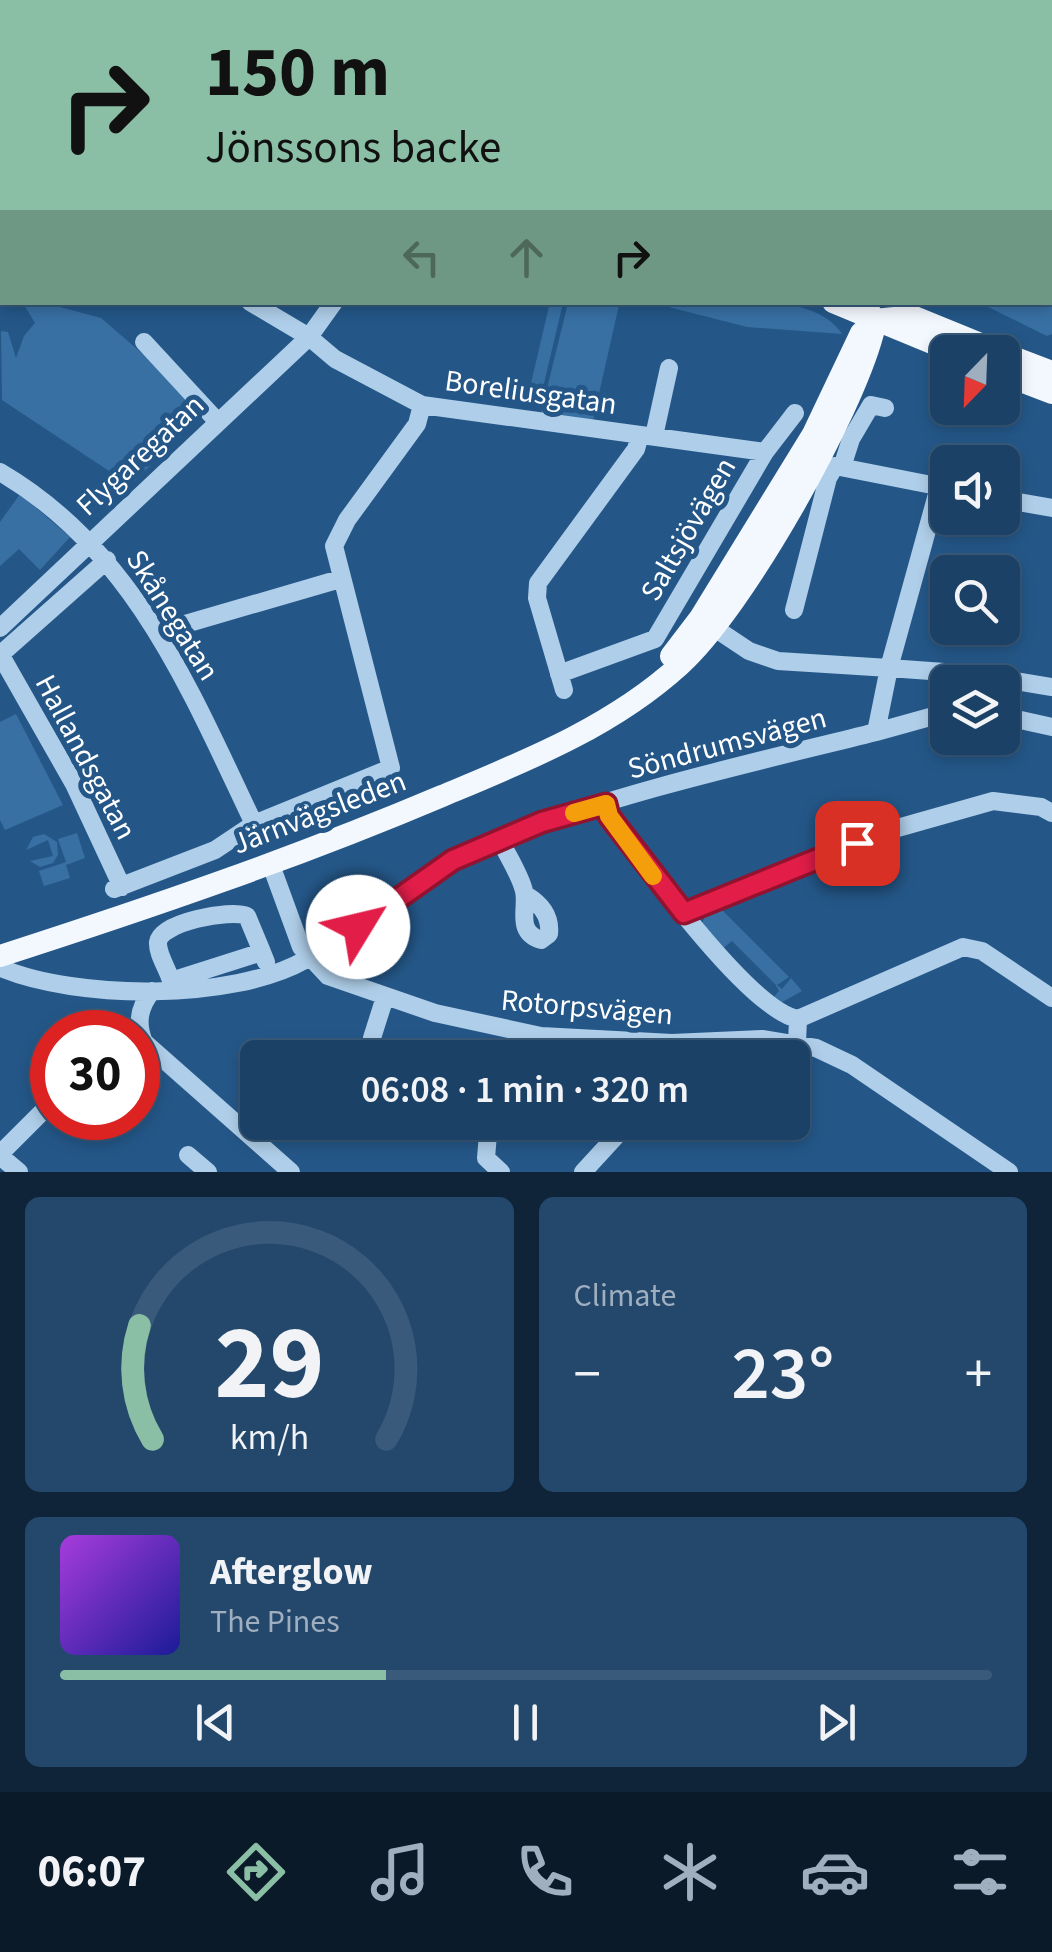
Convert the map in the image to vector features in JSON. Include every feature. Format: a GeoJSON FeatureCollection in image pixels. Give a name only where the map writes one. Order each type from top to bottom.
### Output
{"type":"FeatureCollection","features":[{"type":"Feature","properties":{"kind":"main road"},"geometry":{"type":"LineString","coordinates":[[825,305],[848,325],[860,353],[886,338],[906,318]]}},
{"type":"Feature","properties":{"kind":"main road"},"geometry":{"type":"LineString","coordinates":[[871,308],[953,335]]}},
{"type":"Feature","properties":{"kind":"main road","name":"Järnvägsleden"},"geometry":{"type":"LineString","coordinates":[[1,962],[271,865],[524,763],[616,714],[681,665],[798,493],[860,353],[871,308]]}},
{"type":"Feature","properties":{"kind":"main road"},"geometry":{"type":"LineString","coordinates":[[906,318],[930,335]]}},
{"type":"Feature","properties":{"kind":"main road"},"geometry":{"type":"LineString","coordinates":[[1020,360],[1052,372]]}},
{"type":"Feature","properties":{"kind":"main road"},"geometry":{"type":"LineString","coordinates":[[1020,381],[1052,393]]}},
{"type":"Feature","properties":{"kind":"street","name":"Boreliusgatan"},"geometry":{"type":"LineString","coordinates":[[257,305],[313,330],[335,360],[422,405],[765,452]]}},
{"type":"Feature","properties":{"kind":"street"},"geometry":{"type":"LineString","coordinates":[[313,330],[320,305]]}},
{"type":"Feature","properties":{"kind":"street","name":"Flygaregatan"},"geometry":{"type":"LineString","coordinates":[[0,628],[313,330],[332,305]]}},
{"type":"Feature","properties":{"kind":"street"},"geometry":{"type":"LineString","coordinates":[[144,342],[217,421]]}},
{"type":"Feature","properties":{"kind":"street"},"geometry":{"type":"LineString","coordinates":[[647,435],[669,368]]}},
{"type":"Feature","properties":{"kind":"street"},"geometry":{"type":"LineString","coordinates":[[158,632],[340,579],[334,550],[338,532],[410,436],[422,405]]}},
{"type":"Feature","properties":{"kind":"street"},"geometry":{"type":"LineString","coordinates":[[794,610],[828,478],[871,406],[884,408]]}},
{"type":"Feature","properties":{"kind":"street","name":"Saltsjövägen"},"geometry":{"type":"LineString","coordinates":[[647,435],[538,583],[537,598],[562,682],[656,639],[765,452],[795,414]]}},
{"type":"Feature","properties":{"kind":"street"},"geometry":{"type":"LineString","coordinates":[[838,467],[930,485]]}},
{"type":"Feature","properties":{"kind":"street","name":"Skånegatan"},"geometry":{"type":"LineString","coordinates":[[0,472],[90,540],[107,560],[158,632],[254,824]]}},
{"type":"Feature","properties":{"kind":"street"},"geometry":{"type":"LineString","coordinates":[[1020,502],[1052,508]]}},
{"type":"Feature","properties":{"kind":"street"},"geometry":{"type":"LineString","coordinates":[[876,732],[890,668],[930,531]]}},
{"type":"Feature","properties":{"kind":"street"},"geometry":{"type":"LineString","coordinates":[[0,654],[107,560]]}},
{"type":"Feature","properties":{"kind":"street","name":"Hallandsgatan"},"geometry":{"type":"LineString","coordinates":[[0,654],[74,784],[118,888],[215,850],[254,824],[391,768],[340,579]]}},
{"type":"Feature","properties":{"kind":"street","name":"Söndrumsvägen"},"geometry":{"type":"LineString","coordinates":[[708,623],[749,651],[778,661],[972,674],[1052,687]]}},
{"type":"Feature","properties":{"kind":"street","name":"Söndrumsvägen"},"geometry":{"type":"LineString","coordinates":[[1,962],[68,987],[152,991],[269,972],[308,958],[453,860],[499,838],[606,804],[930,717]]}},
{"type":"Feature","properties":{"kind":"street"},"geometry":{"type":"LineString","coordinates":[[1020,720],[1052,727]]}},
{"type":"Feature","properties":{"kind":"street"},"geometry":{"type":"LineString","coordinates":[[684,913],[887,831],[994,801],[1041,807],[1052,813]]}},
{"type":"Feature","properties":{"kind":"street"},"geometry":{"type":"LineString","coordinates":[[606,804],[609,816],[684,913],[771,1009],[798,1019],[971,946],[1052,998]]}},
{"type":"Feature","properties":{"kind":"street"},"geometry":{"type":"LineString","coordinates":[[499,838],[526,895]]}},
{"type":"Feature","properties":{"kind":"street"},"geometry":{"type":"LineString","coordinates":[[271,865],[308,958]]}},
{"type":"Feature","properties":{"kind":"street"},"geometry":{"type":"LineString","coordinates":[[262,952],[173,985],[158,946],[162,932],[170,928],[208,916],[239,912],[253,922],[269,972]]}},
{"type":"Feature","properties":{"kind":"street","name":"Rotorpsvägen"},"geometry":{"type":"LineString","coordinates":[[308,958],[328,976],[435,1013],[578,1040]]}},
{"type":"Feature","properties":{"kind":"street"},"geometry":{"type":"LineString","coordinates":[[152,991],[141,1008],[138,1023],[144,1042],[270,1166],[291,1172]]}},
{"type":"Feature","properties":{"kind":"street"},"geometry":{"type":"LineString","coordinates":[[372,1040],[385,997]]}},
{"type":"Feature","properties":{"kind":"street"},"geometry":{"type":"LineString","coordinates":[[797,1040],[798,1019]]}},
{"type":"Feature","properties":{"kind":"street","name":"Rotorpsvägen"},"geometry":{"type":"LineString","coordinates":[[810,1048],[844,1060],[1009,1172]]}},
{"type":"Feature","properties":{"kind":"street"},"geometry":{"type":"LineString","coordinates":[[19,1172],[0,1155],[30,1124]]}},
{"type":"Feature","properties":{"kind":"street"},"geometry":{"type":"LineString","coordinates":[[488,1140],[486,1158],[501,1172]]}},
{"type":"Feature","properties":{"kind":"street"},"geometry":{"type":"LineString","coordinates":[[583,1172],[612,1140]]}},
{"type":"Feature","properties":{"kind":"street"},"geometry":{"type":"LineString","coordinates":[[188,1155],[208,1172]]}},
{"type":"Feature","properties":{"kind":"shaded area"},"geometry":{"type":"Polygon","coordinates":[[[24,305],[52,305],[101,318],[159,368],[201,417],[125,490],[109,471],[2,400],[1,331],[8,332],[16,358],[24,336],[35,323],[24,305]]]}},
{"type":"Feature","properties":{"kind":"shaded area"},"geometry":{"type":"Polygon","coordinates":[[[549,305],[563,305],[540,400],[528,396],[549,305]]]}},
{"type":"Feature","properties":{"kind":"shaded area"},"geometry":{"type":"Polygon","coordinates":[[[568,305],[619,305],[593,420],[541,413],[568,305]]]}},
{"type":"Feature","properties":{"kind":"shaded area"},"geometry":{"type":"Polygon","coordinates":[[[661,305],[790,305],[828,319],[842,334],[747,327],[661,305]]]}},
{"type":"Feature","properties":{"kind":"shaded area"},"geometry":{"type":"Polygon","coordinates":[[[984,305],[1052,305],[1052,334],[1047,336],[984,305]]]}},
{"type":"Feature","properties":{"kind":"shaded area"},"geometry":{"type":"Polygon","coordinates":[[[20,494],[70,537],[40,570],[19,549],[0,566],[0,522],[20,494]]]}},
{"type":"Feature","properties":{"kind":"shaded area"},"geometry":{"type":"Polygon","coordinates":[[[16,714],[63,805],[5,830],[0,820],[0,722],[16,714]]]}},
{"type":"Feature","properties":{"kind":"shaded area"},"geometry":{"type":"Polygon","coordinates":[[[77,833],[85,858],[66,865],[70,878],[44,886],[39,871],[66,862],[58,839],[77,833]]]}},
{"type":"Feature","properties":{"kind":"shaded area"},"geometry":{"type":"Polygon","coordinates":[[[44,834],[57,842],[58,855],[53,863],[40,867],[30,861],[53,856],[48,840],[26,850],[33,837],[44,834]]]}},
{"type":"Feature","properties":{"kind":"shaded area"},"geometry":{"type":"Polygon","coordinates":[[[720,908],[789,977],[777,985],[782,989],[791,978],[802,991],[775,1006],[772,999],[779,991],[775,984],[732,941],[721,950],[702,924],[706,912],[720,908]]]}},
{"type":"Feature","properties":{"kind":"slow traffic"},"geometry":{"type":"LineString","coordinates":[[574,813],[606,804],[609,816],[653,876]]}},
{"type":"Feature","properties":{"kind":"route"},"geometry":{"type":"LineString","coordinates":[[358,927],[453,860],[542,822],[606,804],[609,816],[684,913],[857,843]]}}]}
